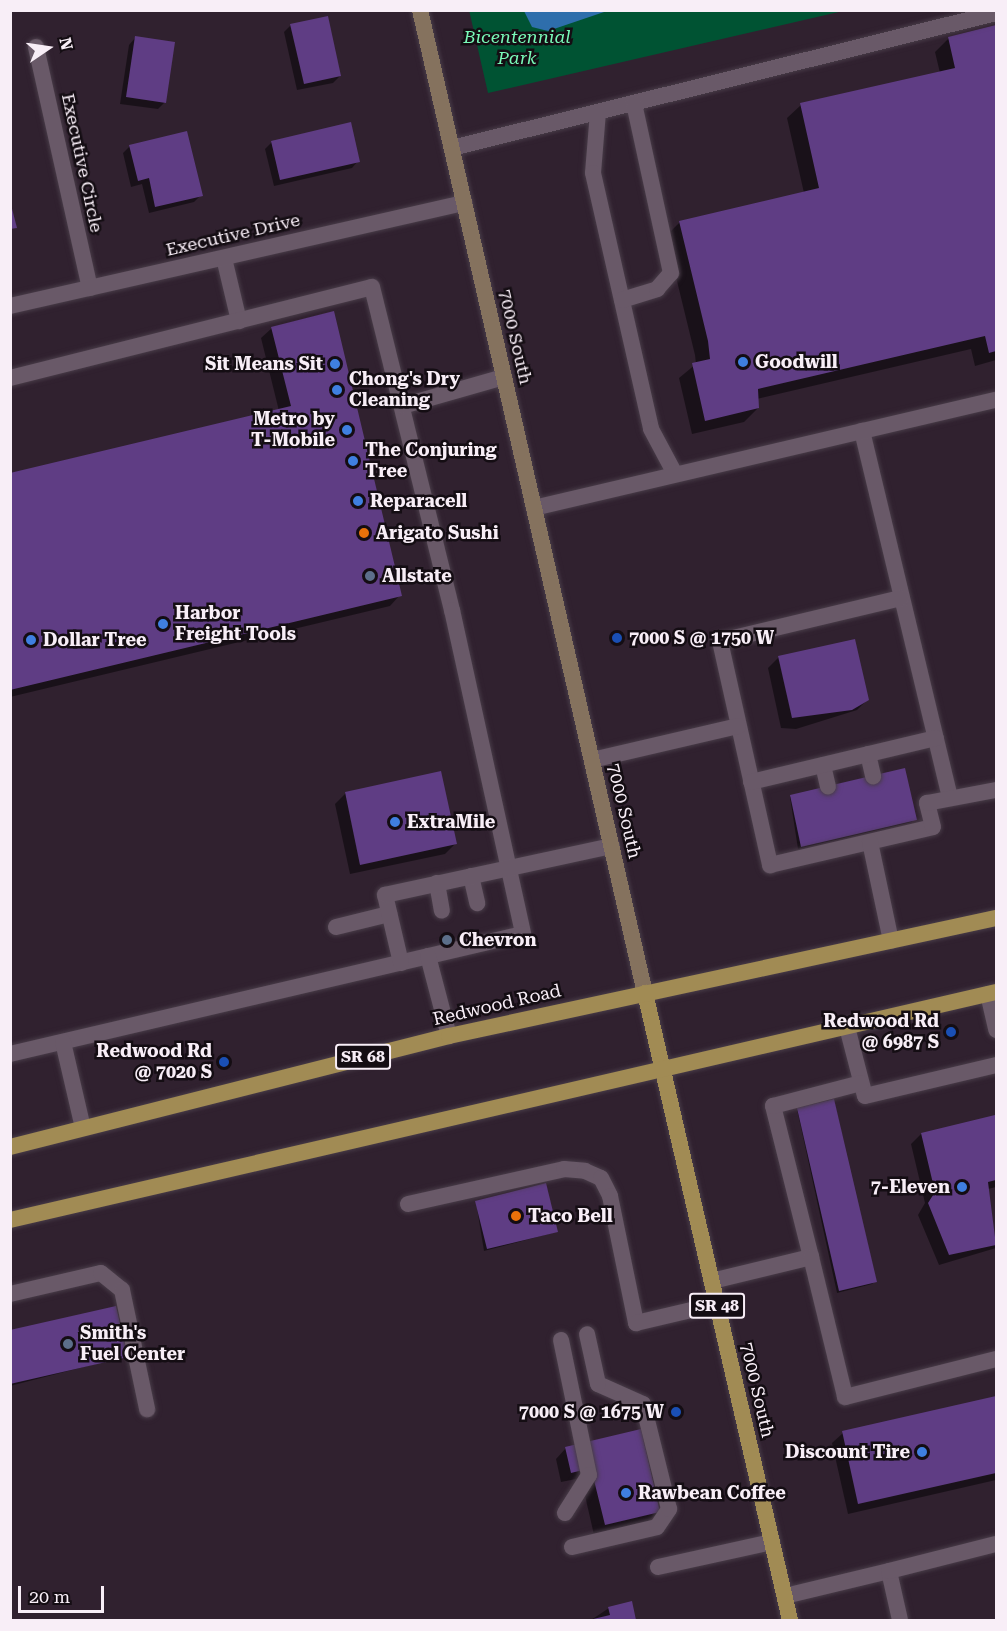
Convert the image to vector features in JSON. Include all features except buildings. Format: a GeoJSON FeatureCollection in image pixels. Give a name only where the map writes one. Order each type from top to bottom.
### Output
{"type":"FeatureCollection","features":[{"type":"Feature","properties":{"kind":"main road","name":"7000 South"},"geometry":{"type":"LineString","coordinates":[[420,10],[790,1620]]}},
{"type":"Feature","properties":{"kind":"main road","name":"Redwood Road"},"geometry":{"type":"LineString","coordinates":[[10,1147],[448,1036],[996,918]]}},
{"type":"Feature","properties":{"kind":"main road"},"geometry":{"type":"LineString","coordinates":[[10,1220],[992,993]]}},
{"type":"Feature","properties":{"kind":"street"},"geometry":{"type":"LineString","coordinates":[[452,148],[996,13]]}},
{"type":"Feature","properties":{"kind":"street","name":"Executive Circle"},"geometry":{"type":"LineString","coordinates":[[36,46],[90,288]]}},
{"type":"Feature","properties":{"kind":"street"},"geometry":{"type":"LineString","coordinates":[[622,300],[664,284],[672,262],[634,103]]}},
{"type":"Feature","properties":{"kind":"street"},"geometry":{"type":"LineString","coordinates":[[598,112],[593,173],[651,429],[675,474]]}},
{"type":"Feature","properties":{"kind":"street","name":"Executive Drive"},"geometry":{"type":"LineString","coordinates":[[10,306],[464,203]]}},
{"type":"Feature","properties":{"kind":"street"},"geometry":{"type":"LineString","coordinates":[[224,258],[239,321]]}},
{"type":"Feature","properties":{"kind":"street"},"geometry":{"type":"LineString","coordinates":[[10,378],[372,287],[402,406],[523,934],[484,937],[449,945],[428,956],[401,963],[10,1054]]}},
{"type":"Feature","properties":{"kind":"street"},"geometry":{"type":"LineString","coordinates":[[402,406],[504,377]]}},
{"type":"Feature","properties":{"kind":"street"},"geometry":{"type":"LineString","coordinates":[[534,508],[996,400]]}},
{"type":"Feature","properties":{"kind":"street"},"geometry":{"type":"LineString","coordinates":[[862,431],[950,798]]}},
{"type":"Feature","properties":{"kind":"street"},"geometry":{"type":"LineString","coordinates":[[901,598],[720,641],[770,865],[842,843],[870,842],[886,833],[933,828],[927,803],[996,790]]}},
{"type":"Feature","properties":{"kind":"street"},"geometry":{"type":"LineString","coordinates":[[592,760],[738,726]]}},
{"type":"Feature","properties":{"kind":"street"},"geometry":{"type":"LineString","coordinates":[[751,782],[936,738]]}},
{"type":"Feature","properties":{"kind":"street"},"geometry":{"type":"LineString","coordinates":[[868,754],[873,776]]}},
{"type":"Feature","properties":{"kind":"street"},"geometry":{"type":"LineString","coordinates":[[823,765],[828,786]]}},
{"type":"Feature","properties":{"kind":"street"},"geometry":{"type":"LineString","coordinates":[[870,842],[891,941]]}},
{"type":"Feature","properties":{"kind":"street"},"geometry":{"type":"LineString","coordinates":[[401,963],[385,895],[612,846]]}},
{"type":"Feature","properties":{"kind":"street"},"geometry":{"type":"LineString","coordinates":[[471,876],[477,903]]}},
{"type":"Feature","properties":{"kind":"street"},"geometry":{"type":"LineString","coordinates":[[437,883],[442,911]]}},
{"type":"Feature","properties":{"kind":"street"},"geometry":{"type":"LineString","coordinates":[[336,927],[389,914]]}},
{"type":"Feature","properties":{"kind":"street"},"geometry":{"type":"LineString","coordinates":[[428,956],[448,1036]]}},
{"type":"Feature","properties":{"kind":"street"},"geometry":{"type":"LineString","coordinates":[[992,993],[996,1030]]}},
{"type":"Feature","properties":{"kind":"street"},"geometry":{"type":"LineString","coordinates":[[847,1027],[865,1096],[996,1065]]}},
{"type":"Feature","properties":{"kind":"street"},"geometry":{"type":"LineString","coordinates":[[63,1042],[83,1128]]}},
{"type":"Feature","properties":{"kind":"street"},"geometry":{"type":"LineString","coordinates":[[861,1083],[773,1106],[845,1397],[996,1359]]}},
{"type":"Feature","properties":{"kind":"street"},"geometry":{"type":"LineString","coordinates":[[408,1204],[564,1169],[585,1171],[601,1178],[610,1196],[636,1323],[717,1304]]}},
{"type":"Feature","properties":{"kind":"street"},"geometry":{"type":"LineString","coordinates":[[712,1281],[811,1257]]}},
{"type":"Feature","properties":{"kind":"street"},"geometry":{"type":"LineString","coordinates":[[10,1294],[101,1274],[122,1290],[147,1409]]}},
{"type":"Feature","properties":{"kind":"street"},"geometry":{"type":"LineString","coordinates":[[573,1547],[657,1527],[669,1509],[643,1404],[598,1384],[587,1334]]}},
{"type":"Feature","properties":{"kind":"street"},"geometry":{"type":"LineString","coordinates":[[561,1340],[589,1475],[565,1513]]}},
{"type":"Feature","properties":{"kind":"street"},"geometry":{"type":"LineString","coordinates":[[658,1567],[772,1542]]}},
{"type":"Feature","properties":{"kind":"street"},"geometry":{"type":"LineString","coordinates":[[784,1596],[996,1544]]}},
{"type":"Feature","properties":{"kind":"street"},"geometry":{"type":"LineString","coordinates":[[889,1571],[900,1620]]}},
{"type":"Feature","properties":{"kind":"green space","name":"Bicentennial Park"},"geometry":{"type":"Polygon","coordinates":[[[469,10],[843,11],[488,93],[469,10]]]}},
{"type":"Feature","properties":{"kind":"water"},"geometry":{"type":"Polygon","coordinates":[[[524,11],[607,11],[548,31],[532,27],[524,11]]]}},
{"type":"Feature","properties":{"kind":"place","name":"Goodwill"},"geometry":{"type":"Point","coordinates":[743,362]}},
{"type":"Feature","properties":{"kind":"place","name":"Sit Means Sit"},"geometry":{"type":"Point","coordinates":[335,364]}},
{"type":"Feature","properties":{"kind":"place","name":"Chong's Dry Cleaning"},"geometry":{"type":"Point","coordinates":[337,390]}},
{"type":"Feature","properties":{"kind":"place","name":"Metro by T-Mobile"},"geometry":{"type":"Point","coordinates":[347,430]}},
{"type":"Feature","properties":{"kind":"place","name":"The Conjuring Tree"},"geometry":{"type":"Point","coordinates":[353,461]}},
{"type":"Feature","properties":{"kind":"place","name":"Reparacell"},"geometry":{"type":"Point","coordinates":[358,501]}},
{"type":"Feature","properties":{"kind":"place","name":"Arigato Sushi"},"geometry":{"type":"Point","coordinates":[364,533]}},
{"type":"Feature","properties":{"kind":"place","name":"Allstate"},"geometry":{"type":"Point","coordinates":[370,576]}},
{"type":"Feature","properties":{"kind":"place","name":"Harbor Freight Tools"},"geometry":{"type":"Point","coordinates":[163,624]}},
{"type":"Feature","properties":{"kind":"place","name":"7000 S @ 1750 W"},"geometry":{"type":"Point","coordinates":[617,638]}},
{"type":"Feature","properties":{"kind":"place","name":"Dollar Tree"},"geometry":{"type":"Point","coordinates":[31,640]}},
{"type":"Feature","properties":{"kind":"place","name":"ExtraMile"},"geometry":{"type":"Point","coordinates":[395,822]}},
{"type":"Feature","properties":{"kind":"place","name":"Chevron"},"geometry":{"type":"Point","coordinates":[447,940]}},
{"type":"Feature","properties":{"kind":"place","name":"Redwood Rd @ 6987 S"},"geometry":{"type":"Point","coordinates":[951,1032]}},
{"type":"Feature","properties":{"kind":"place","name":"Redwood Rd @ 7020 S"},"geometry":{"type":"Point","coordinates":[224,1062]}},
{"type":"Feature","properties":{"kind":"place","name":"7-Eleven"},"geometry":{"type":"Point","coordinates":[962,1187]}},
{"type":"Feature","properties":{"kind":"place","name":"Taco Bell"},"geometry":{"type":"Point","coordinates":[516,1216]}},
{"type":"Feature","properties":{"kind":"place","name":"Smith's Fuel Center"},"geometry":{"type":"Point","coordinates":[68,1344]}},
{"type":"Feature","properties":{"kind":"place","name":"7000 S @ 1675 W"},"geometry":{"type":"Point","coordinates":[676,1412]}},
{"type":"Feature","properties":{"kind":"place","name":"Discount Tire"},"geometry":{"type":"Point","coordinates":[922,1452]}},
{"type":"Feature","properties":{"kind":"place","name":"Rawbean Coffee"},"geometry":{"type":"Point","coordinates":[626,1493]}}]}
